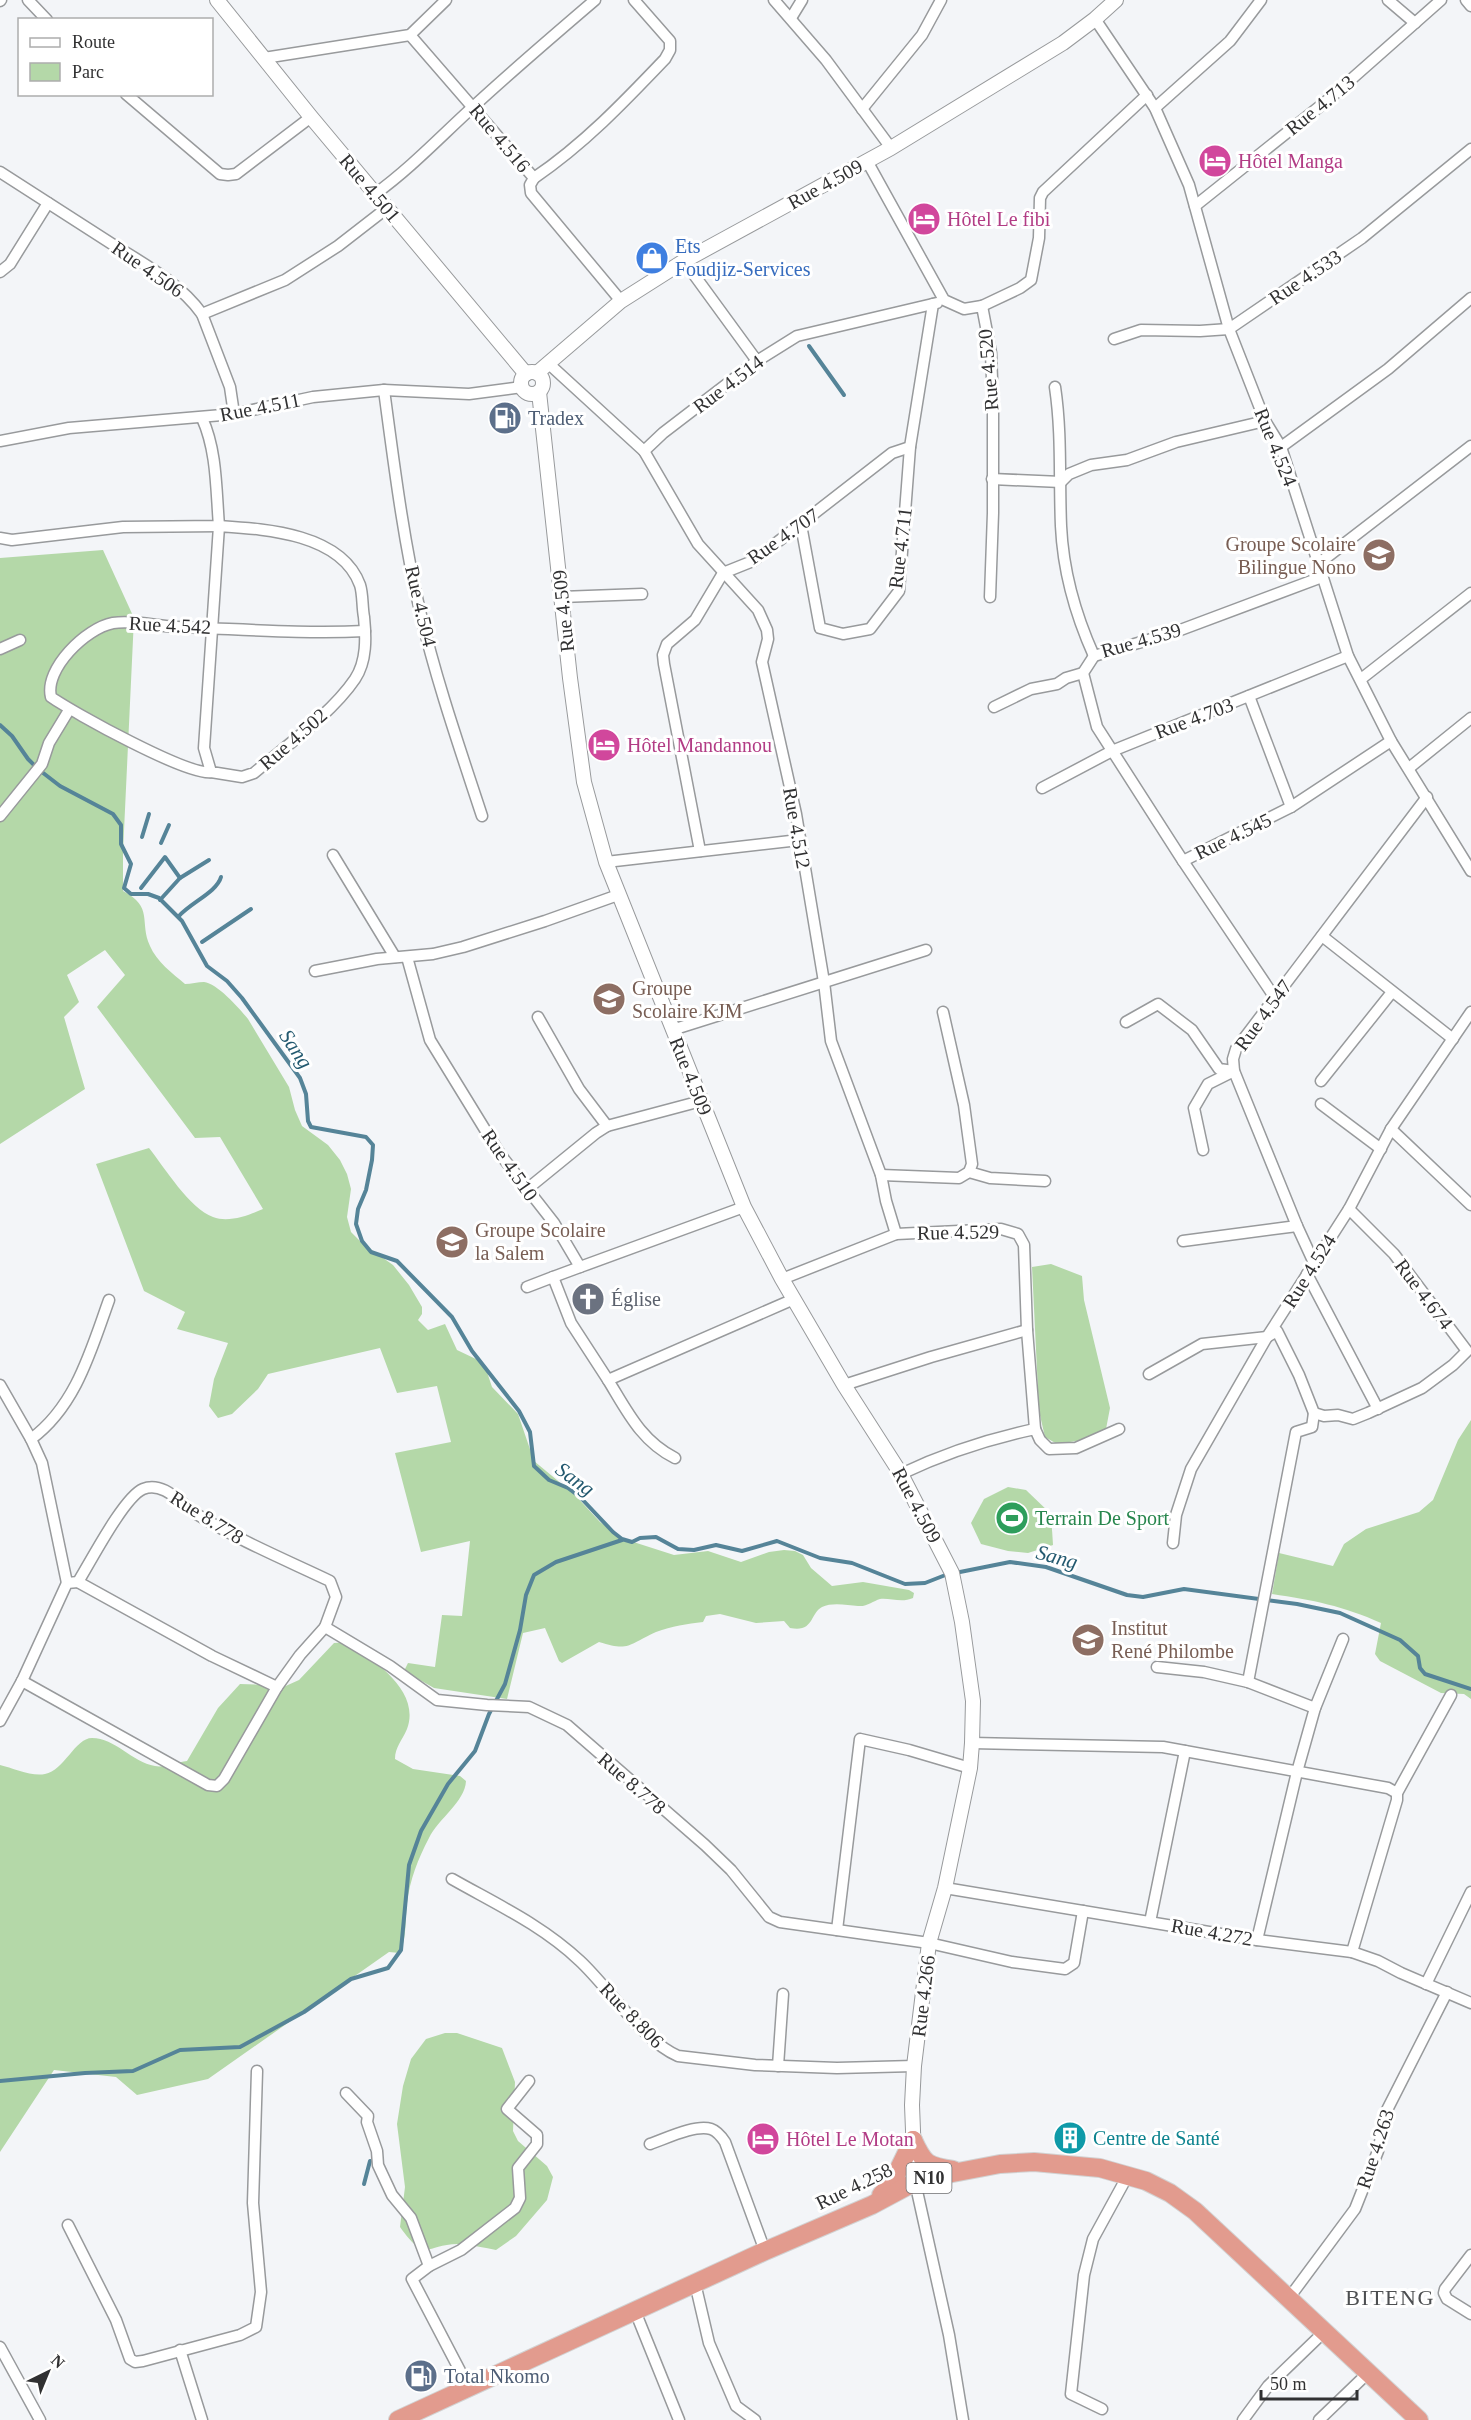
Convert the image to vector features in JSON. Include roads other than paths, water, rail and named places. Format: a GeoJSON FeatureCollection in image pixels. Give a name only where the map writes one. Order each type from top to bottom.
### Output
{"type":"FeatureCollection","features":[{"type":"Feature","properties":{"kind":"highway"},"geometry":{"type":"LineString","coordinates":[[913,2140],[921,2157],[928,2164],[960,2171]]}},
{"type":"Feature","properties":{"kind":"highway"},"geometry":{"type":"LineString","coordinates":[[872,2205],[893,2181],[913,2140]]}},
{"type":"Feature","properties":{"kind":"highway","name":"Rue 4.258"},"geometry":{"type":"LineString","coordinates":[[398,2420],[765,2251],[872,2205],[915,2182],[1000,2164],[1034,2162],[1100,2168],[1146,2181],[1170,2193],[1195,2211],[1419,2420]]}},
{"type":"Feature","properties":{"kind":"street"},"geometry":{"type":"LineString","coordinates":[[28,0],[46,18]]}},
{"type":"Feature","properties":{"kind":"street","name":"Rue 4.501"},"geometry":{"type":"LineString","coordinates":[[217,0],[310,117],[528,378]]}},
{"type":"Feature","properties":{"kind":"street"},"geometry":{"type":"LineString","coordinates":[[264,58],[410,35],[446,0]]}},
{"type":"Feature","properties":{"kind":"street"},"geometry":{"type":"LineString","coordinates":[[375,194],[396,179],[443,137],[473,106],[595,0]]}},
{"type":"Feature","properties":{"kind":"street"},"geometry":{"type":"LineString","coordinates":[[534,178],[566,156],[592,133],[666,58],[670,50],[670,41],[634,0]]}},
{"type":"Feature","properties":{"kind":"street"},"geometry":{"type":"LineString","coordinates":[[774,0],[826,60],[891,148]]}},
{"type":"Feature","properties":{"kind":"street"},"geometry":{"type":"LineString","coordinates":[[791,18],[802,0]]}},
{"type":"Feature","properties":{"kind":"street"},"geometry":{"type":"LineString","coordinates":[[862,109],[922,35],[941,0]]}},
{"type":"Feature","properties":{"kind":"street","name":"Rue 4.509"},"geometry":{"type":"LineString","coordinates":[[528,378],[549,364],[621,301],[684,261],[891,148],[1063,43],[1116,0]]}},
{"type":"Feature","properties":{"kind":"street"},"geometry":{"type":"LineString","coordinates":[[1155,108],[1230,41],[1261,0]]}},
{"type":"Feature","properties":{"kind":"street"},"geometry":{"type":"LineString","coordinates":[[1388,0],[1415,23]]}},
{"type":"Feature","properties":{"kind":"street","name":"Rue 4.713"},"geometry":{"type":"LineString","coordinates":[[1195,206],[1329,99],[1441,0]]}},
{"type":"Feature","properties":{"kind":"street"},"geometry":{"type":"LineString","coordinates":[[1466,0],[1471,6]]}},
{"type":"Feature","properties":{"kind":"street","name":"Rue 4.524"},"geometry":{"type":"LineString","coordinates":[[1095,19],[1155,108],[1189,185],[1229,329],[1265,421],[1281,447],[1348,656],[1391,741],[1471,870]]}},
{"type":"Feature","properties":{"kind":"street","name":"Rue 4.516"},"geometry":{"type":"LineString","coordinates":[[410,35],[534,178],[530,185],[531,193],[621,301]]}},
{"type":"Feature","properties":{"kind":"street"},"geometry":{"type":"LineString","coordinates":[[982,306],[1020,288],[1031,280],[1039,238],[1040,198],[1043,192],[1147,95]]}},
{"type":"Feature","properties":{"kind":"street"},"geometry":{"type":"LineString","coordinates":[[128,96],[220,174],[228,175],[236,174],[310,117]]}},
{"type":"Feature","properties":{"kind":"street","name":"Rue 4.533"},"geometry":{"type":"LineString","coordinates":[[1114,339],[1142,330],[1200,332],[1229,329],[1362,238],[1471,149]]}},
{"type":"Feature","properties":{"kind":"street"},"geometry":{"type":"LineString","coordinates":[[867,161],[938,302],[910,447]]}},
{"type":"Feature","properties":{"kind":"street","name":"Rue 4.506"},"geometry":{"type":"LineString","coordinates":[[0,172],[153,270],[183,292],[202,314],[230,387],[234,414]]}},
{"type":"Feature","properties":{"kind":"street"},"geometry":{"type":"LineString","coordinates":[[0,272],[10,264],[48,203]]}},
{"type":"Feature","properties":{"kind":"street"},"geometry":{"type":"LineString","coordinates":[[202,314],[285,280],[338,246],[387,208]]}},
{"type":"Feature","properties":{"kind":"street"},"geometry":{"type":"LineString","coordinates":[[684,261],[757,361]]}},
{"type":"Feature","properties":{"kind":"street"},"geometry":{"type":"LineString","coordinates":[[1281,447],[1388,369],[1471,298]]}},
{"type":"Feature","properties":{"kind":"street","name":"Rue 4.520"},"geometry":{"type":"LineString","coordinates":[[938,302],[964,309],[982,306],[991,353],[990,597]]}},
{"type":"Feature","properties":{"kind":"street","name":"Rue 4.514"},"geometry":{"type":"LineString","coordinates":[[644,451],[779,346],[810,331],[938,302]]}},
{"type":"Feature","properties":{"kind":"street"},"geometry":{"type":"LineString","coordinates":[[549,364],[644,451]]}},
{"type":"Feature","properties":{"kind":"street","name":"Rue 4.509"},"geometry":{"type":"LineString","coordinates":[[528,378],[543,380],[539,392],[584,782],[606,862],[744,1207],[782,1279],[844,1385],[902,1474],[952,1573]]}},
{"type":"Feature","properties":{"kind":"street","name":"Rue 4.511"},"geometry":{"type":"LineString","coordinates":[[0,441],[69,428],[234,414],[313,397],[384,390],[469,394],[528,378]]}},
{"type":"Feature","properties":{"kind":"street"},"geometry":{"type":"LineString","coordinates":[[1056,387],[1061,423],[1061,482]]}},
{"type":"Feature","properties":{"kind":"street","name":"Rue 4.504"},"geometry":{"type":"LineString","coordinates":[[384,390],[395,482],[420,611],[434,664],[482,816]]}},
{"type":"Feature","properties":{"kind":"street"},"geometry":{"type":"LineString","coordinates":[[202,417],[209,434],[213,454],[219,526],[204,748],[211,772]]}},
{"type":"Feature","properties":{"kind":"street"},"geometry":{"type":"LineString","coordinates":[[992,479],[1061,482],[1069,474],[1091,465],[1127,460],[1176,441],[1265,421]]}},
{"type":"Feature","properties":{"kind":"street"},"geometry":{"type":"LineString","coordinates":[[1318,564],[1471,446]]}},
{"type":"Feature","properties":{"kind":"street","name":"Rue 4.707"},"geometry":{"type":"LineString","coordinates":[[700,851],[663,655],[664,650],[673,638],[695,620],[723,573],[753,561],[892,453],[910,447]]}},
{"type":"Feature","properties":{"kind":"street","name":"Rue 4.711"},"geometry":{"type":"LineString","coordinates":[[801,525],[820,628],[843,633],[870,628],[899,591],[910,447]]}},
{"type":"Feature","properties":{"kind":"street","name":"Rue 4.512"},"geometry":{"type":"LineString","coordinates":[[644,451],[698,544],[758,610],[766,630],[768,639],[762,662],[796,814],[824,982],[831,1041],[881,1175],[896,1234]]}},
{"type":"Feature","properties":{"kind":"street","name":"Rue 4.539"},"geometry":{"type":"LineString","coordinates":[[1061,482],[1061,528],[1069,582],[1085,636],[1094,656],[1175,632],[1322,577]]}},
{"type":"Feature","properties":{"kind":"street","name":"Rue 4.502"},"geometry":{"type":"LineString","coordinates":[[0,538],[12,540],[123,527],[219,526],[271,530],[314,542],[347,565],[360,585],[365,631],[362,666],[341,698],[254,773],[242,777],[211,772]]}},
{"type":"Feature","properties":{"kind":"street"},"geometry":{"type":"LineString","coordinates":[[1361,679],[1471,593]]}},
{"type":"Feature","properties":{"kind":"street"},"geometry":{"type":"LineString","coordinates":[[561,597],[642,594]]}},
{"type":"Feature","properties":{"kind":"street","name":"Rue 4.542"},"geometry":{"type":"LineString","coordinates":[[211,772],[204,773],[183,766],[69,710],[51,698],[49,687],[51,677],[76,644],[111,623],[132,622],[176,627],[319,633],[365,631]]}},
{"type":"Feature","properties":{"kind":"street"},"geometry":{"type":"LineString","coordinates":[[0,649],[20,640]]}},
{"type":"Feature","properties":{"kind":"street"},"geometry":{"type":"LineString","coordinates":[[994,707],[1031,689],[1057,684],[1066,678],[1083,673],[1094,656]]}},
{"type":"Feature","properties":{"kind":"street","name":"Rue 4.703"},"geometry":{"type":"LineString","coordinates":[[1042,788],[1112,751],[1348,656]]}},
{"type":"Feature","properties":{"kind":"street"},"geometry":{"type":"LineString","coordinates":[[1083,673],[1097,727],[1183,861]]}},
{"type":"Feature","properties":{"kind":"street"},"geometry":{"type":"LineString","coordinates":[[1249,696],[1291,807]]}},
{"type":"Feature","properties":{"kind":"street"},"geometry":{"type":"LineString","coordinates":[[0,816],[42,764],[49,743],[69,710]]}},
{"type":"Feature","properties":{"kind":"street"},"geometry":{"type":"LineString","coordinates":[[1409,768],[1471,718]]}},
{"type":"Feature","properties":{"kind":"street","name":"Rue 4.545"},"geometry":{"type":"LineString","coordinates":[[1275,998],[1183,861],[1291,807],[1391,741]]}},
{"type":"Feature","properties":{"kind":"street","name":"Rue 4.547"},"geometry":{"type":"LineString","coordinates":[[1314,1263],[1234,1071],[1233,1059],[1236,1049],[1427,797]]}},
{"type":"Feature","properties":{"kind":"street"},"geometry":{"type":"LineString","coordinates":[[606,862],[799,840]]}},
{"type":"Feature","properties":{"kind":"street","name":"Rue 4.510"},"geometry":{"type":"LineString","coordinates":[[333,855],[401,957],[430,1040],[500,1154],[554,1223],[580,1267]]}},
{"type":"Feature","properties":{"kind":"street"},"geometry":{"type":"LineString","coordinates":[[315,971],[341,964],[434,954],[463,947],[618,895]]}},
{"type":"Feature","properties":{"kind":"street"},"geometry":{"type":"LineString","coordinates":[[1322,936],[1453,1039]]}},
{"type":"Feature","properties":{"kind":"street"},"geometry":{"type":"LineString","coordinates":[[672,1030],[926,950]]}},
{"type":"Feature","properties":{"kind":"street"},"geometry":{"type":"LineString","coordinates":[[1321,1081],[1392,992]]}},
{"type":"Feature","properties":{"kind":"street"},"geometry":{"type":"LineString","coordinates":[[1126,1022],[1158,1004],[1192,1030],[1219,1069],[1234,1071]]}},
{"type":"Feature","properties":{"kind":"street"},"geometry":{"type":"LineString","coordinates":[[881,1175],[959,1178],[969,1172],[972,1164],[963,1106],[943,1012]]}},
{"type":"Feature","properties":{"kind":"street","name":"Rue 4.524"},"geometry":{"type":"LineString","coordinates":[[1173,1543],[1176,1515],[1188,1476],[1267,1337],[1349,1209],[1391,1129],[1471,1012]]}},
{"type":"Feature","properties":{"kind":"street"},"geometry":{"type":"LineString","coordinates":[[538,1017],[579,1089],[608,1126]]}},
{"type":"Feature","properties":{"kind":"street"},"geometry":{"type":"LineString","coordinates":[[1203,1150],[1194,1108],[1208,1084],[1234,1071]]}},
{"type":"Feature","properties":{"kind":"street"},"geometry":{"type":"LineString","coordinates":[[526,1190],[596,1133],[608,1126],[701,1101]]}},
{"type":"Feature","properties":{"kind":"street"},"geometry":{"type":"LineString","coordinates":[[1321,1104],[1381,1149]]}},
{"type":"Feature","properties":{"kind":"street"},"geometry":{"type":"LineString","coordinates":[[1391,1129],[1471,1205]]}},
{"type":"Feature","properties":{"kind":"street"},"geometry":{"type":"LineString","coordinates":[[969,1172],[990,1178],[1045,1181]]}},
{"type":"Feature","properties":{"kind":"street"},"geometry":{"type":"LineString","coordinates":[[526,1287],[744,1207]]}},
{"type":"Feature","properties":{"kind":"street","name":"Rue 4.674"},"geometry":{"type":"LineString","coordinates":[[1314,1413],[1353,1419],[1378,1409],[1422,1388],[1453,1365],[1467,1351],[1394,1254],[1349,1209]]}},
{"type":"Feature","properties":{"kind":"street"},"geometry":{"type":"LineString","coordinates":[[1183,1241],[1297,1226]]}},
{"type":"Feature","properties":{"kind":"street","name":"Rue 4.529"},"geometry":{"type":"LineString","coordinates":[[782,1279],[896,1234],[1001,1229],[1018,1234],[1024,1245],[1027,1330],[1035,1429]]}},
{"type":"Feature","properties":{"kind":"street"},"geometry":{"type":"LineString","coordinates":[[1307,1274],[1378,1409]]}},
{"type":"Feature","properties":{"kind":"street"},"geometry":{"type":"LineString","coordinates":[[553,1277],[571,1323],[646,1439],[661,1451],[675,1458]]}},
{"type":"Feature","properties":{"kind":"street"},"geometry":{"type":"LineString","coordinates":[[608,1380],[794,1299]]}},
{"type":"Feature","properties":{"kind":"street"},"geometry":{"type":"LineString","coordinates":[[31,1439],[51,1422],[69,1396],[85,1367],[109,1300]]}},
{"type":"Feature","properties":{"kind":"street"},"geometry":{"type":"LineString","coordinates":[[844,1385],[1027,1330]]}},
{"type":"Feature","properties":{"kind":"street"},"geometry":{"type":"LineString","coordinates":[[1149,1374],[1202,1344],[1267,1337],[1277,1331],[1299,1375],[1314,1413],[1312,1427],[1296,1432],[1248,1682]]}},
{"type":"Feature","properties":{"kind":"street"},"geometry":{"type":"LineString","coordinates":[[0,1385],[42,1463],[67,1583],[22,1681],[0,1721]]}},
{"type":"Feature","properties":{"kind":"street"},"geometry":{"type":"LineString","coordinates":[[902,1474],[938,1456],[994,1438],[1035,1429],[1040,1440],[1049,1449],[1076,1448],[1119,1429]]}},
{"type":"Feature","properties":{"kind":"street","name":"Rue 8.778"},"geometry":{"type":"LineString","coordinates":[[22,1681],[208,1785],[217,1786],[224,1779],[277,1687],[300,1655],[325,1627],[336,1597],[330,1581],[236,1536],[197,1515],[166,1491],[154,1487],[145,1488],[128,1501],[78,1582]]}},
{"type":"Feature","properties":{"kind":"street","name":"Rue 4.266"},"geometry":{"type":"LineString","coordinates":[[952,1573],[962,1622],[972,1701],[972,1743],[970,1768],[945,1888],[929,1943],[914,2066],[913,2140],[915,2182],[949,2335],[963,2420]]}},
{"type":"Feature","properties":{"kind":"street"},"geometry":{"type":"LineString","coordinates":[[67,1583],[78,1582],[212,1656],[277,1687]]}},
{"type":"Feature","properties":{"kind":"street","name":"Rue 8.778"},"geometry":{"type":"LineString","coordinates":[[325,1627],[390,1666],[438,1700],[487,1706],[529,1707],[560,1721],[705,1845],[730,1870],[770,1917],[780,1922],[929,1943],[1012,1962],[1065,1969],[1074,1963],[1083,1911]]}},
{"type":"Feature","properties":{"kind":"street"},"geometry":{"type":"LineString","coordinates":[[1257,1940],[1297,1772],[1316,1708],[1343,1639]]}},
{"type":"Feature","properties":{"kind":"street"},"geometry":{"type":"LineString","coordinates":[[1157,1667],[1204,1672],[1248,1682],[1316,1708]]}},
{"type":"Feature","properties":{"kind":"street"},"geometry":{"type":"LineString","coordinates":[[1352,1952],[1397,1800],[1397,1793],[1451,1695]]}},
{"type":"Feature","properties":{"kind":"street"},"geometry":{"type":"LineString","coordinates":[[837,1930],[860,1739],[909,1750],[970,1768]]}},
{"type":"Feature","properties":{"kind":"street"},"geometry":{"type":"LineString","coordinates":[[972,1743],[1133,1745],[1185,1750],[1388,1788],[1397,1793]]}},
{"type":"Feature","properties":{"kind":"street"},"geometry":{"type":"LineString","coordinates":[[1150,1922],[1185,1750]]}},
{"type":"Feature","properties":{"kind":"street","name":"Rue 8.806"},"geometry":{"type":"LineString","coordinates":[[452,1879],[548,1934],[579,1960],[609,1990],[649,2037],[668,2052],[687,2057],[755,2065],[914,2066]]}},
{"type":"Feature","properties":{"kind":"street","name":"Rue 4.272"},"geometry":{"type":"LineString","coordinates":[[945,1888],[1257,1940],[1352,1952],[1378,1961],[1471,2003]]}},
{"type":"Feature","properties":{"kind":"street"},"geometry":{"type":"LineString","coordinates":[[1426,1984],[1471,1892]]}},
{"type":"Feature","properties":{"kind":"street","name":"Rue 4.263"},"geometry":{"type":"LineString","coordinates":[[1290,2298],[1355,2209],[1378,2151],[1387,2110],[1447,1992]]}},
{"type":"Feature","properties":{"kind":"street"},"geometry":{"type":"LineString","coordinates":[[778,2066],[783,1994]]}},
{"type":"Feature","properties":{"kind":"street"},"geometry":{"type":"LineString","coordinates":[[68,2225],[116,2320],[130,2360],[143,2361],[240,2335],[256,2327],[261,2292],[253,2202],[257,2071]]}},
{"type":"Feature","properties":{"kind":"street"},"geometry":{"type":"LineString","coordinates":[[469,2388],[412,2279],[429,2266],[461,2250],[515,2208],[520,2198],[518,2168],[537,2144],[537,2135],[507,2109],[529,2081]]}},
{"type":"Feature","properties":{"kind":"street"},"geometry":{"type":"LineString","coordinates":[[346,2093],[368,2116],[367,2122],[377,2151],[378,2165],[392,2195],[411,2218],[429,2266]]}},
{"type":"Feature","properties":{"kind":"street"},"geometry":{"type":"LineString","coordinates":[[650,2144],[704,2128],[718,2133],[725,2142],[765,2251]]}},
{"type":"Feature","properties":{"kind":"street"},"geometry":{"type":"LineString","coordinates":[[1102,2409],[1071,2394],[1075,2342],[1084,2275],[1093,2239],[1128,2175]]}},
{"type":"Feature","properties":{"kind":"street"},"geometry":{"type":"LineString","coordinates":[[1471,2255],[1445,2289],[1444,2294],[1471,2314]]}},
{"type":"Feature","properties":{"kind":"street"},"geometry":{"type":"LineString","coordinates":[[695,2283],[709,2343],[736,2406],[755,2420]]}},
{"type":"Feature","properties":{"kind":"street"},"geometry":{"type":"LineString","coordinates":[[635,2311],[679,2420]]}},
{"type":"Feature","properties":{"kind":"street"},"geometry":{"type":"LineString","coordinates":[[1243,2420],[1268,2386],[1325,2331]]}},
{"type":"Feature","properties":{"kind":"street"},"geometry":{"type":"LineString","coordinates":[[0,2348],[40,2420]]}},
{"type":"Feature","properties":{"kind":"street"},"geometry":{"type":"LineString","coordinates":[[180,2350],[202,2420]]}},
{"type":"Feature","properties":{"kind":"street"},"geometry":{"type":"LineString","coordinates":[[1319,2420],[1369,2372]]}},
{"type":"Feature","properties":{"kind":"waterway"},"geometry":{"type":"LineString","coordinates":[[809,346],[844,395]]}},
{"type":"Feature","properties":{"kind":"waterway","name":"Sang"},"geometry":{"type":"LineString","coordinates":[[0,725],[12,736],[38,769],[60,786],[113,814],[121,825],[121,844],[131,864],[124,888],[131,894],[148,894],[159,898],[182,921],[207,966],[227,981],[242,998],[300,1078],[306,1094],[308,1121],[311,1127],[366,1137],[373,1145],[366,1190],[358,1209],[356,1224],[362,1241],[371,1252],[397,1261],[452,1317],[472,1351],[519,1411],[530,1432],[534,1466],[549,1480],[568,1488],[580,1497],[613,1532],[622,1539],[632,1542],[640,1538],[656,1537],[678,1549],[694,1550],[716,1545],[742,1551],[777,1541],[820,1558],[852,1563],[905,1584],[925,1583],[948,1574]]}},
{"type":"Feature","properties":{"kind":"waterway"},"geometry":{"type":"LineString","coordinates":[[142,837],[149,814]]}},
{"type":"Feature","properties":{"kind":"waterway"},"geometry":{"type":"LineString","coordinates":[[161,843],[169,825]]}},
{"type":"Feature","properties":{"kind":"waterway"},"geometry":{"type":"LineString","coordinates":[[141,888],[165,857],[180,878]]}},
{"type":"Feature","properties":{"kind":"waterway"},"geometry":{"type":"LineString","coordinates":[[160,900],[180,878],[209,860]]}},
{"type":"Feature","properties":{"kind":"waterway"},"geometry":{"type":"LineString","coordinates":[[179,916],[209,893],[221,877]]}},
{"type":"Feature","properties":{"kind":"waterway"},"geometry":{"type":"LineString","coordinates":[[202,942],[251,909]]}},
{"type":"Feature","properties":{"kind":"waterway"},"geometry":{"type":"LineString","coordinates":[[0,2081],[133,2071],[180,2050],[240,2047],[304,2012],[351,1979],[388,1968],[401,1950],[409,1865],[421,1831],[448,1784],[475,1751],[489,1714],[505,1684],[520,1630],[526,1595],[534,1575],[556,1562],[622,1540]]}},
{"type":"Feature","properties":{"kind":"waterway","name":"Sang"},"geometry":{"type":"LineString","coordinates":[[955,1573],[1010,1562],[1046,1567],[1127,1595],[1143,1597],[1184,1589],[1297,1604],[1340,1613],[1400,1640],[1418,1656],[1420,1668],[1425,1674],[1471,1689]]}},
{"type":"Feature","properties":{"kind":"waterway"},"geometry":{"type":"LineString","coordinates":[[364,2184],[370,2161]]}},
{"type":"Feature","properties":{"kind":"place","name":"Hôtel Manga"},"geometry":{"type":"Point","coordinates":[1215,161]}},
{"type":"Feature","properties":{"kind":"place","name":"Hôtel Le fibi"},"geometry":{"type":"Point","coordinates":[924,219]}},
{"type":"Feature","properties":{"kind":"place","name":"Ets Foudjiz-Services"},"geometry":{"type":"Point","coordinates":[652,258]}},
{"type":"Feature","properties":{"kind":"place","name":"Tradex"},"geometry":{"type":"Point","coordinates":[505,418]}},
{"type":"Feature","properties":{"kind":"place","name":"Groupe Scolaire Bilingue Nono"},"geometry":{"type":"Point","coordinates":[1379,555]}},
{"type":"Feature","properties":{"kind":"place","name":"Hôtel Mandannou"},"geometry":{"type":"Point","coordinates":[604,745]}},
{"type":"Feature","properties":{"kind":"place","name":"Groupe Scolaire KJM"},"geometry":{"type":"Point","coordinates":[609,999]}},
{"type":"Feature","properties":{"kind":"place","name":"Groupe Scolaire la Salem"},"geometry":{"type":"Point","coordinates":[452,1242]}},
{"type":"Feature","properties":{"kind":"place","name":"Église"},"geometry":{"type":"Point","coordinates":[588,1299]}},
{"type":"Feature","properties":{"kind":"place","name":"Terrain De Sport"},"geometry":{"type":"Point","coordinates":[1012,1518]}},
{"type":"Feature","properties":{"kind":"place","name":"Institut René Philombe"},"geometry":{"type":"Point","coordinates":[1088,1640]}},
{"type":"Feature","properties":{"kind":"place","name":"Centre de Santé"},"geometry":{"type":"Point","coordinates":[1070,2138]}},
{"type":"Feature","properties":{"kind":"place","name":"Hôtel Le Motan"},"geometry":{"type":"Point","coordinates":[763,2139]}},
{"type":"Feature","properties":{"kind":"place","name":"Total Nkomo"},"geometry":{"type":"Point","coordinates":[421,2376]}},
{"type":"Feature","properties":{"kind":"district","name":"BITENG"},"geometry":{"type":"Point","coordinates":[1390,2297]}}]}
